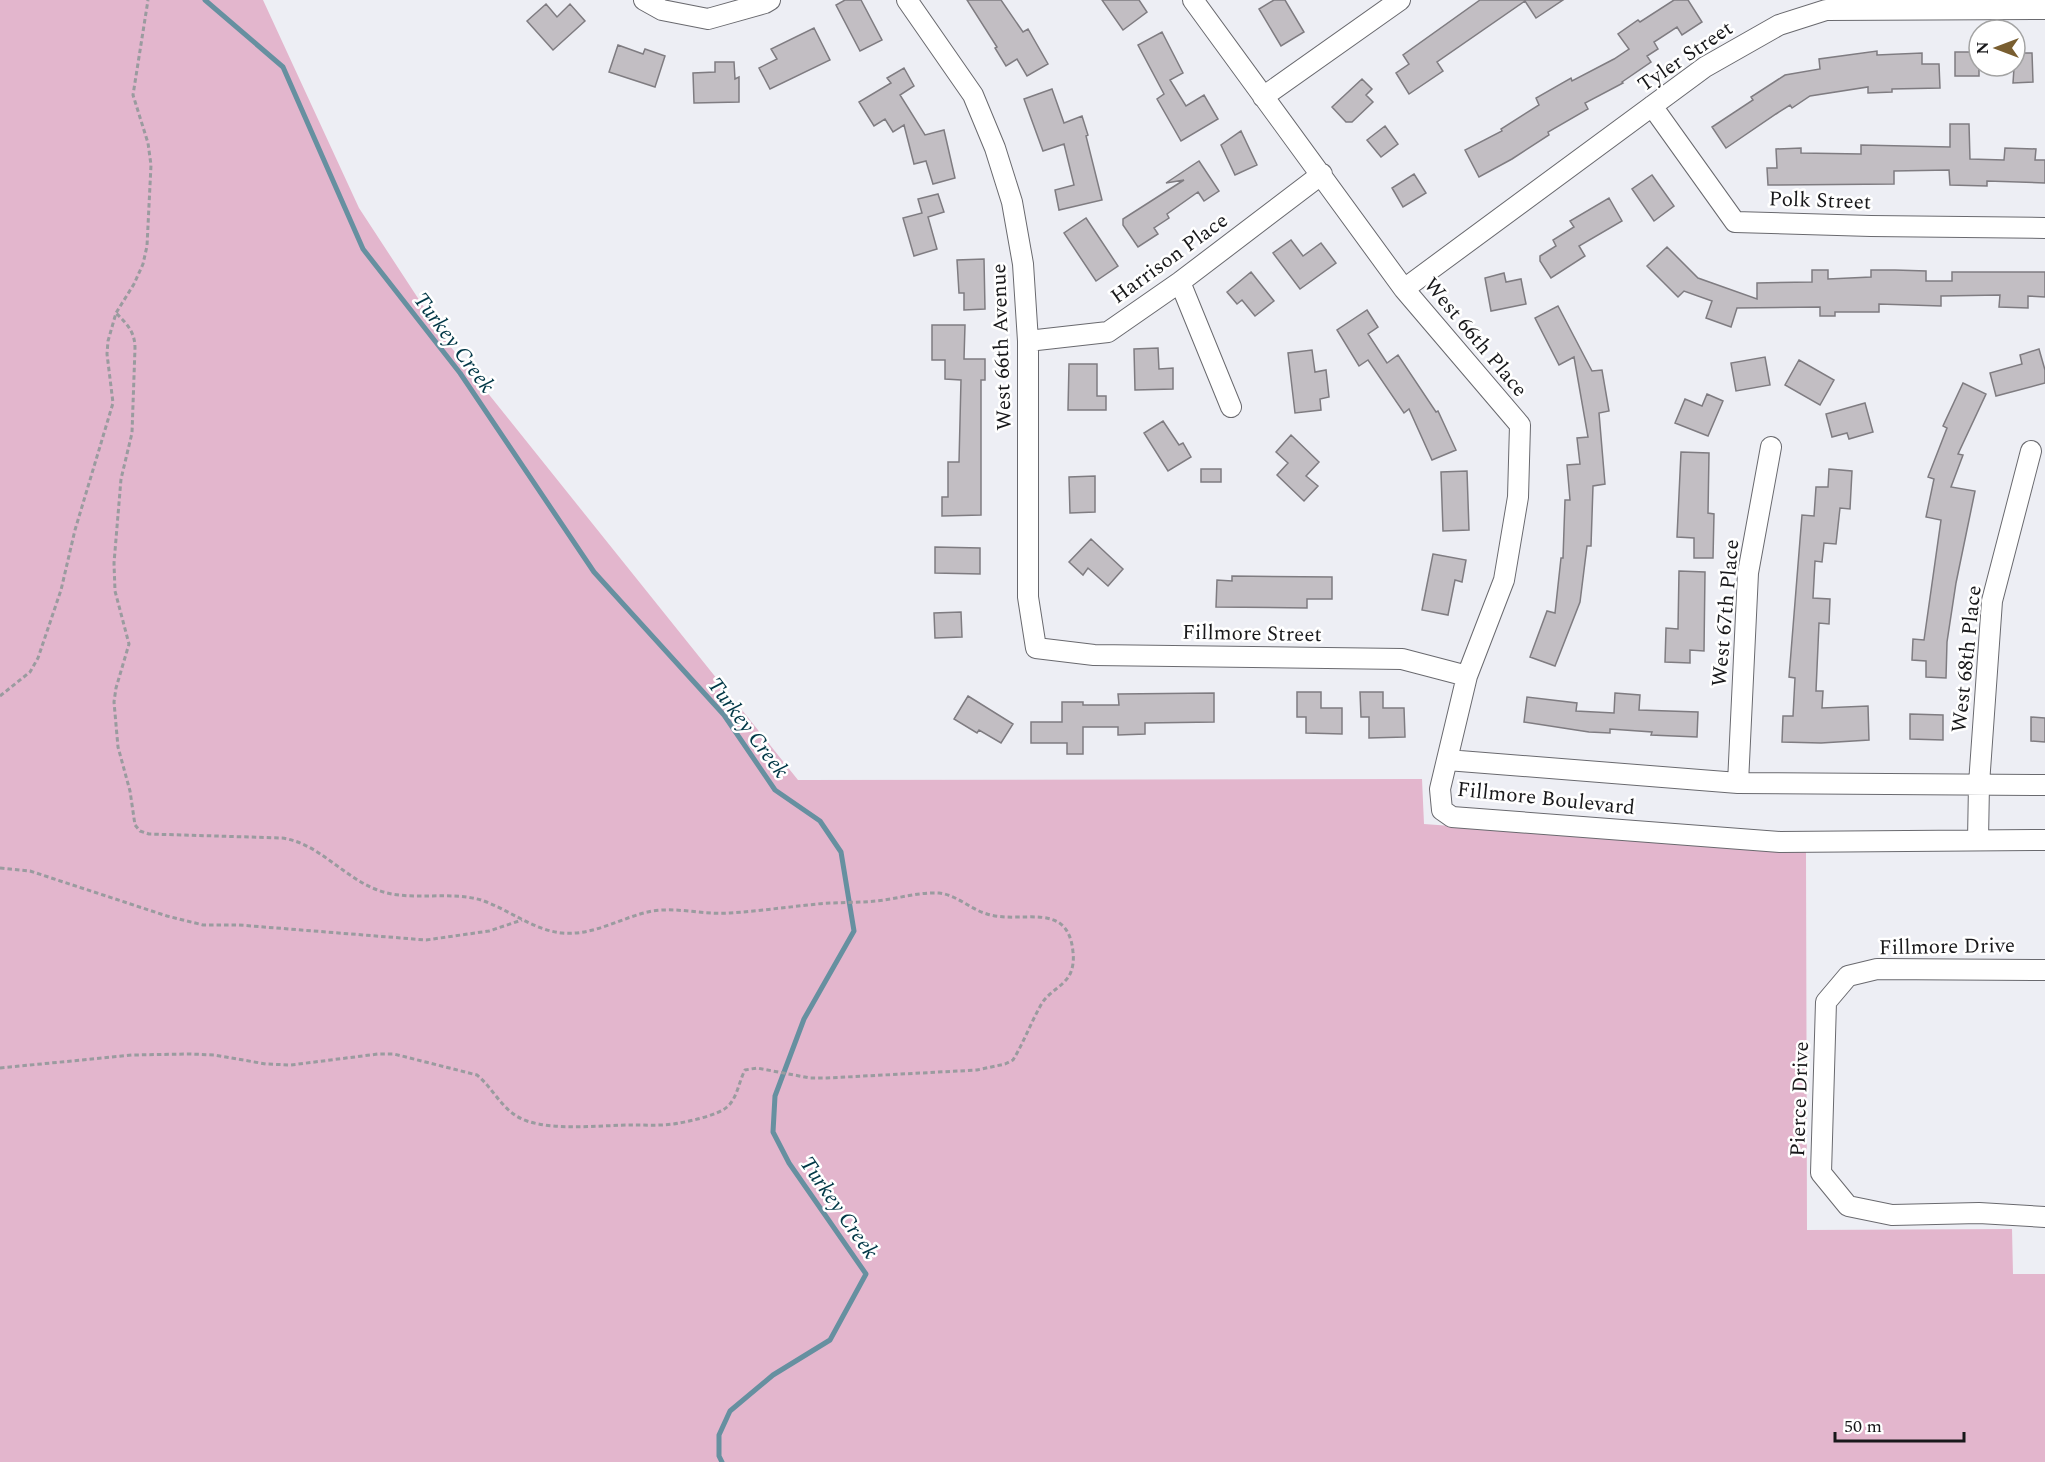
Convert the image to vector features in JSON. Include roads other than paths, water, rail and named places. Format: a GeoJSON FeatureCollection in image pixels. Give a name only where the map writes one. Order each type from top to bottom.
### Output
{"type":"FeatureCollection","features":[{"type":"Feature","properties":{"kind":"street"},"geometry":{"type":"LineString","coordinates":[[644,0],[662,10],[708,19],[770,0]]}},
{"type":"Feature","properties":{"kind":"street","name":"West 66th Avenue"},"geometry":{"type":"LineString","coordinates":[[908,0],[973,95],[995,148],[1012,202],[1023,264],[1028,341],[1028,597],[1036,648]]}},
{"type":"Feature","properties":{"kind":"street","name":"West 66th Place"},"geometry":{"type":"LineString","coordinates":[[1193,0],[1404,289],[1520,425],[1518,498],[1504,580],[1467,676],[1447,760]]}},
{"type":"Feature","properties":{"kind":"street"},"geometry":{"type":"LineString","coordinates":[[1263,97],[1400,0]]}},
{"type":"Feature","properties":{"kind":"street","name":"Tyler Street"},"geometry":{"type":"LineString","coordinates":[[1404,289],[1705,67],[1779,25],[1826,10],[2045,9]]}},
{"type":"Feature","properties":{"kind":"street","name":"Polk Street"},"geometry":{"type":"LineString","coordinates":[[1652,106],[1735,222],[2045,228]]}},
{"type":"Feature","properties":{"kind":"street","name":"Harrison Place"},"geometry":{"type":"LineString","coordinates":[[1028,341],[1108,332],[1180,282],[1322,174]]}},
{"type":"Feature","properties":{"kind":"street"},"geometry":{"type":"LineString","coordinates":[[1180,282],[1231,407]]}},
{"type":"Feature","properties":{"kind":"street","name":"West 67th Place"},"geometry":{"type":"LineString","coordinates":[[1738,783],[1748,573],[1771,447]]}},
{"type":"Feature","properties":{"kind":"street","name":"West 68th Place"},"geometry":{"type":"LineString","coordinates":[[1978,840],[1979,784],[1992,600],[2031,451]]}},
{"type":"Feature","properties":{"kind":"street","name":"Fillmore Street"},"geometry":{"type":"LineString","coordinates":[[1036,648],[1094,655],[1402,659],[1467,676]]}},
{"type":"Feature","properties":{"kind":"street","name":"Fillmore Boulevard"},"geometry":{"type":"LineString","coordinates":[[2045,785],[1738,783],[1447,760],[1440,789],[1442,810],[1452,817],[1780,842],[2045,840]]}},
{"type":"Feature","properties":{"kind":"street","name":"Fillmore Drive"},"geometry":{"type":"LineString","coordinates":[[1826,1002],[1848,976],[1877,969],[2045,970]]}},
{"type":"Feature","properties":{"kind":"street","name":"Pierce Drive"},"geometry":{"type":"LineString","coordinates":[[1826,1002],[1821,1173],[1848,1206],[1892,1215],[1979,1213],[2045,1217]]}},
{"type":"Feature","properties":{"kind":"waterway","name":"Turkey Creek"},"geometry":{"type":"LineString","coordinates":[[205,0],[283,67],[363,249],[460,373],[594,572],[724,715],[775,790],[820,821],[841,852],[854,931],[804,1019],[775,1096],[773,1132],[789,1163],[866,1274],[830,1340],[773,1375],[730,1411],[719,1435],[719,1456],[722,1462]]}}]}
